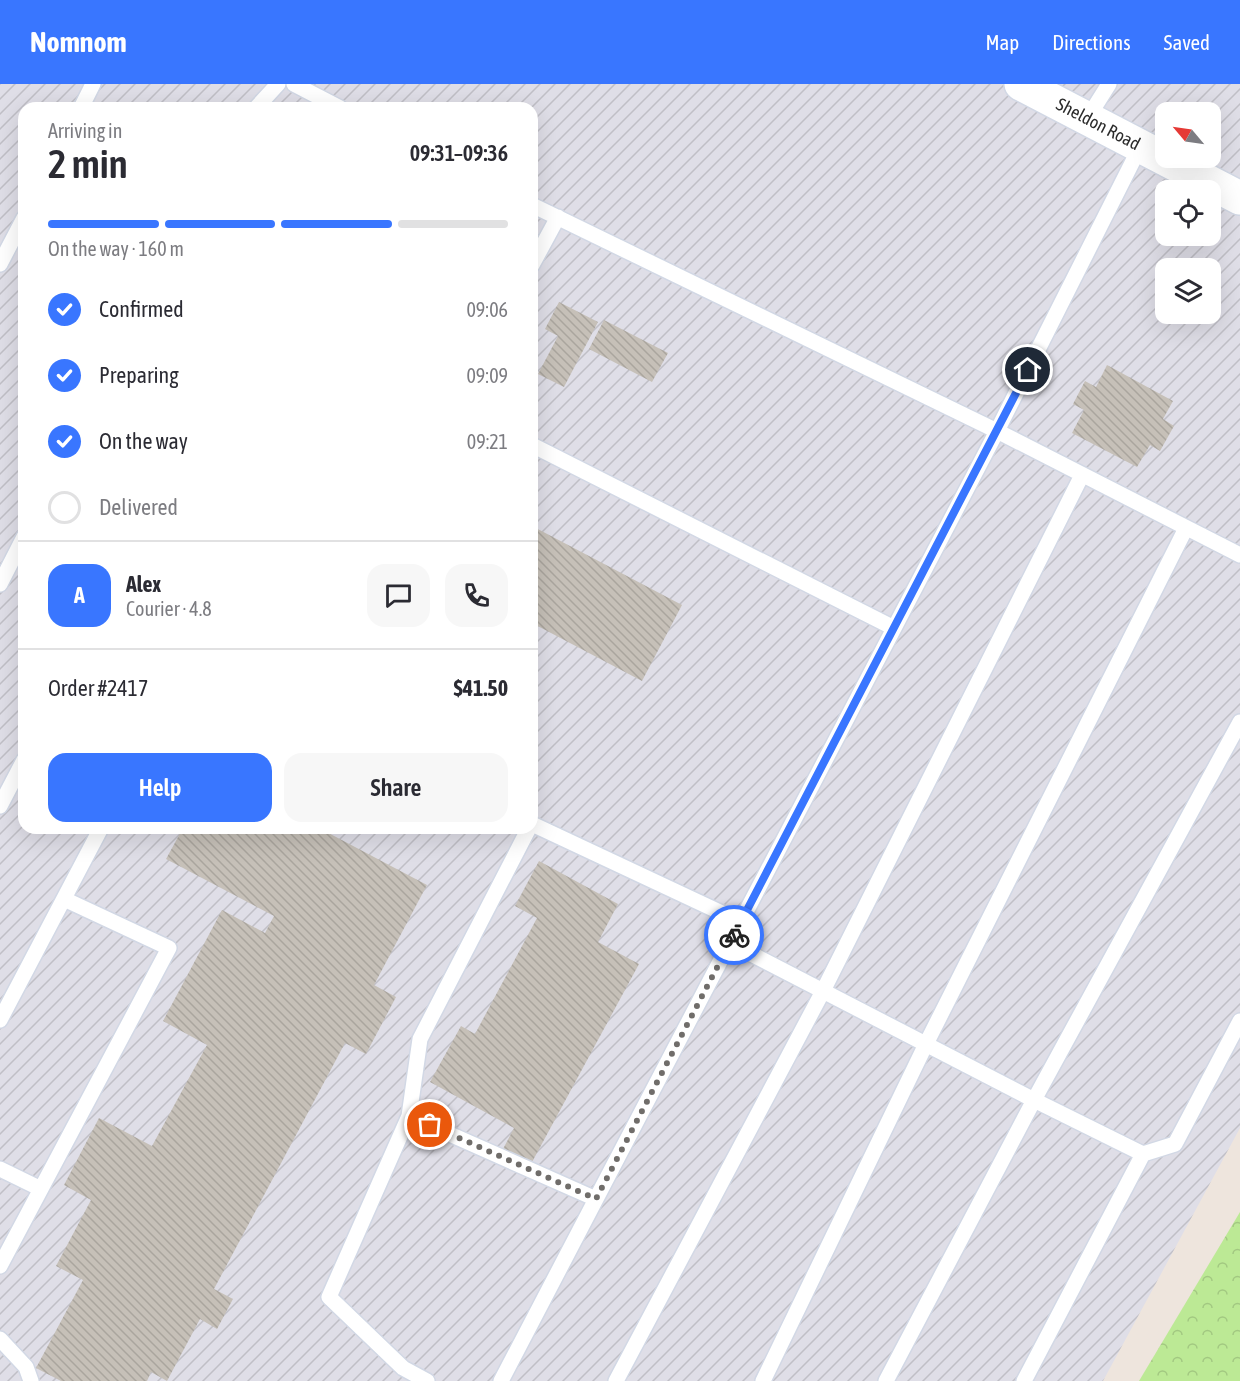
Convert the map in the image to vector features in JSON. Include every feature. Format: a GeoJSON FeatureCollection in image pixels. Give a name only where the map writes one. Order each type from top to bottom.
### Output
{"type":"FeatureCollection","features":[{"type":"Feature","properties":{"kind":"main road","name":"Sheldon Road"},"geometry":{"type":"LineString","coordinates":[[1021,84],[1240,198]]}},
{"type":"Feature","properties":{"kind":"lane"},"geometry":{"type":"LineString","coordinates":[[84,102],[93,84]]}},
{"type":"Feature","properties":{"kind":"lane"},"geometry":{"type":"LineString","coordinates":[[262,102],[278,84]]}},
{"type":"Feature","properties":{"kind":"lane"},"geometry":{"type":"LineString","coordinates":[[294,84],[328,102]]}},
{"type":"Feature","properties":{"kind":"lane"},"geometry":{"type":"LineString","coordinates":[[1087,119],[1109,84]]}},
{"type":"Feature","properties":{"kind":"lane"},"geometry":{"type":"LineString","coordinates":[[501,1381],[997,431],[1140,147]]}},
{"type":"Feature","properties":{"kind":"lane"},"geometry":{"type":"LineString","coordinates":[[538,208],[997,431],[1240,555]]}},
{"type":"Feature","properties":{"kind":"lane"},"geometry":{"type":"LineString","coordinates":[[538,255],[558,217]]}},
{"type":"Feature","properties":{"kind":"lane"},"geometry":{"type":"LineString","coordinates":[[0,264],[18,230]]}},
{"type":"Feature","properties":{"kind":"lane"},"geometry":{"type":"LineString","coordinates":[[538,448],[894,628]]}},
{"type":"Feature","properties":{"kind":"lane"},"geometry":{"type":"LineString","coordinates":[[616,1381],[823,991],[1082,475]]}},
{"type":"Feature","properties":{"kind":"lane"},"geometry":{"type":"LineString","coordinates":[[763,1381],[926,1044],[1186,528]]}},
{"type":"Feature","properties":{"kind":"lane"},"geometry":{"type":"LineString","coordinates":[[0,584],[18,554]]}},
{"type":"Feature","properties":{"kind":"lane"},"geometry":{"type":"LineString","coordinates":[[886,1381],[1034,1100],[1240,722]]}},
{"type":"Feature","properties":{"kind":"lane"},"geometry":{"type":"LineString","coordinates":[[0,807],[18,772]]}},
{"type":"Feature","properties":{"kind":"lane"},"geometry":{"type":"LineString","coordinates":[[538,827],[741,922]]}},
{"type":"Feature","properties":{"kind":"lane"},"geometry":{"type":"LineString","coordinates":[[0,1020],[98,834]]}},
{"type":"Feature","properties":{"kind":"lane"},"geometry":{"type":"LineString","coordinates":[[427,1381],[403,1368],[329,1297],[409,1116],[420,1039],[526,834]]}},
{"type":"Feature","properties":{"kind":"lane"},"geometry":{"type":"LineString","coordinates":[[0,1266],[169,948],[64,898]]}},
{"type":"Feature","properties":{"kind":"lane"},"geometry":{"type":"LineString","coordinates":[[730,943],[1143,1154],[1175,1144],[1240,1021]]}},
{"type":"Feature","properties":{"kind":"lane"},"geometry":{"type":"LineString","coordinates":[[409,1116],[596,1199]]}},
{"type":"Feature","properties":{"kind":"lane"},"geometry":{"type":"LineString","coordinates":[[1024,1381],[1143,1154]]}},
{"type":"Feature","properties":{"kind":"lane"},"geometry":{"type":"LineString","coordinates":[[0,1169],[41,1189]]}},
{"type":"Feature","properties":{"kind":"lane"},"geometry":{"type":"LineString","coordinates":[[0,1339],[26,1367],[31,1381]]}},
{"type":"Feature","properties":{"kind":"shaded area"},"geometry":{"type":"Polygon","coordinates":[[[0,84],[1240,84],[1240,1128],[1103,1381],[0,1381],[0,84]]]}},
{"type":"Feature","properties":{"kind":"green space"},"geometry":{"type":"Polygon","coordinates":[[[1240,1212],[1240,1381],[1139,1381],[1240,1212]]]}},
{"type":"Feature","properties":{"kind":"building"},"geometry":{"type":"Polygon","coordinates":[[[559,302],[598,322],[564,387],[538,374],[558,336],[545,329],[559,302]]]}},
{"type":"Feature","properties":{"kind":"building"},"geometry":{"type":"Polygon","coordinates":[[[604,320],[668,353],[652,382],[589,349],[604,320]]]}},
{"type":"Feature","properties":{"kind":"building"},"geometry":{"type":"Polygon","coordinates":[[[1107,365],[1173,401],[1163,419],[1174,426],[1160,451],[1150,445],[1137,467],[1072,433],[1084,410],[1073,404],[1085,381],[1096,387],[1107,365]]]}},
{"type":"Feature","properties":{"kind":"building"},"geometry":{"type":"Polygon","coordinates":[[[538,529],[682,605],[642,681],[538,626],[538,529]]]}},
{"type":"Feature","properties":{"kind":"building"},"geometry":{"type":"Polygon","coordinates":[[[180,834],[330,834],[427,885],[374,985],[396,997],[366,1054],[345,1043],[214,1289],[233,1299],[217,1329],[200,1319],[167,1381],[151,1372],[147,1381],[61,1381],[36,1368],[83,1280],[56,1266],[91,1200],[64,1185],[99,1118],[152,1146],[207,1045],[163,1021],[222,910],[265,933],[274,916],[166,859],[180,834]]]}},
{"type":"Feature","properties":{"kind":"building"},"geometry":{"type":"Polygon","coordinates":[[[539,861],[618,904],[598,942],[639,964],[531,1164],[503,1149],[514,1128],[430,1082],[461,1026],[475,1034],[537,918],[515,906],[539,861]]]}},
{"type":"Feature","properties":{"kind":"way so far"},"geometry":{"type":"LineString","coordinates":[[430,1125],[596,1199],[734,935]]}},
{"type":"Feature","properties":{"kind":"route"},"geometry":{"type":"LineString","coordinates":[[734,935],[1028,370]]}}]}
